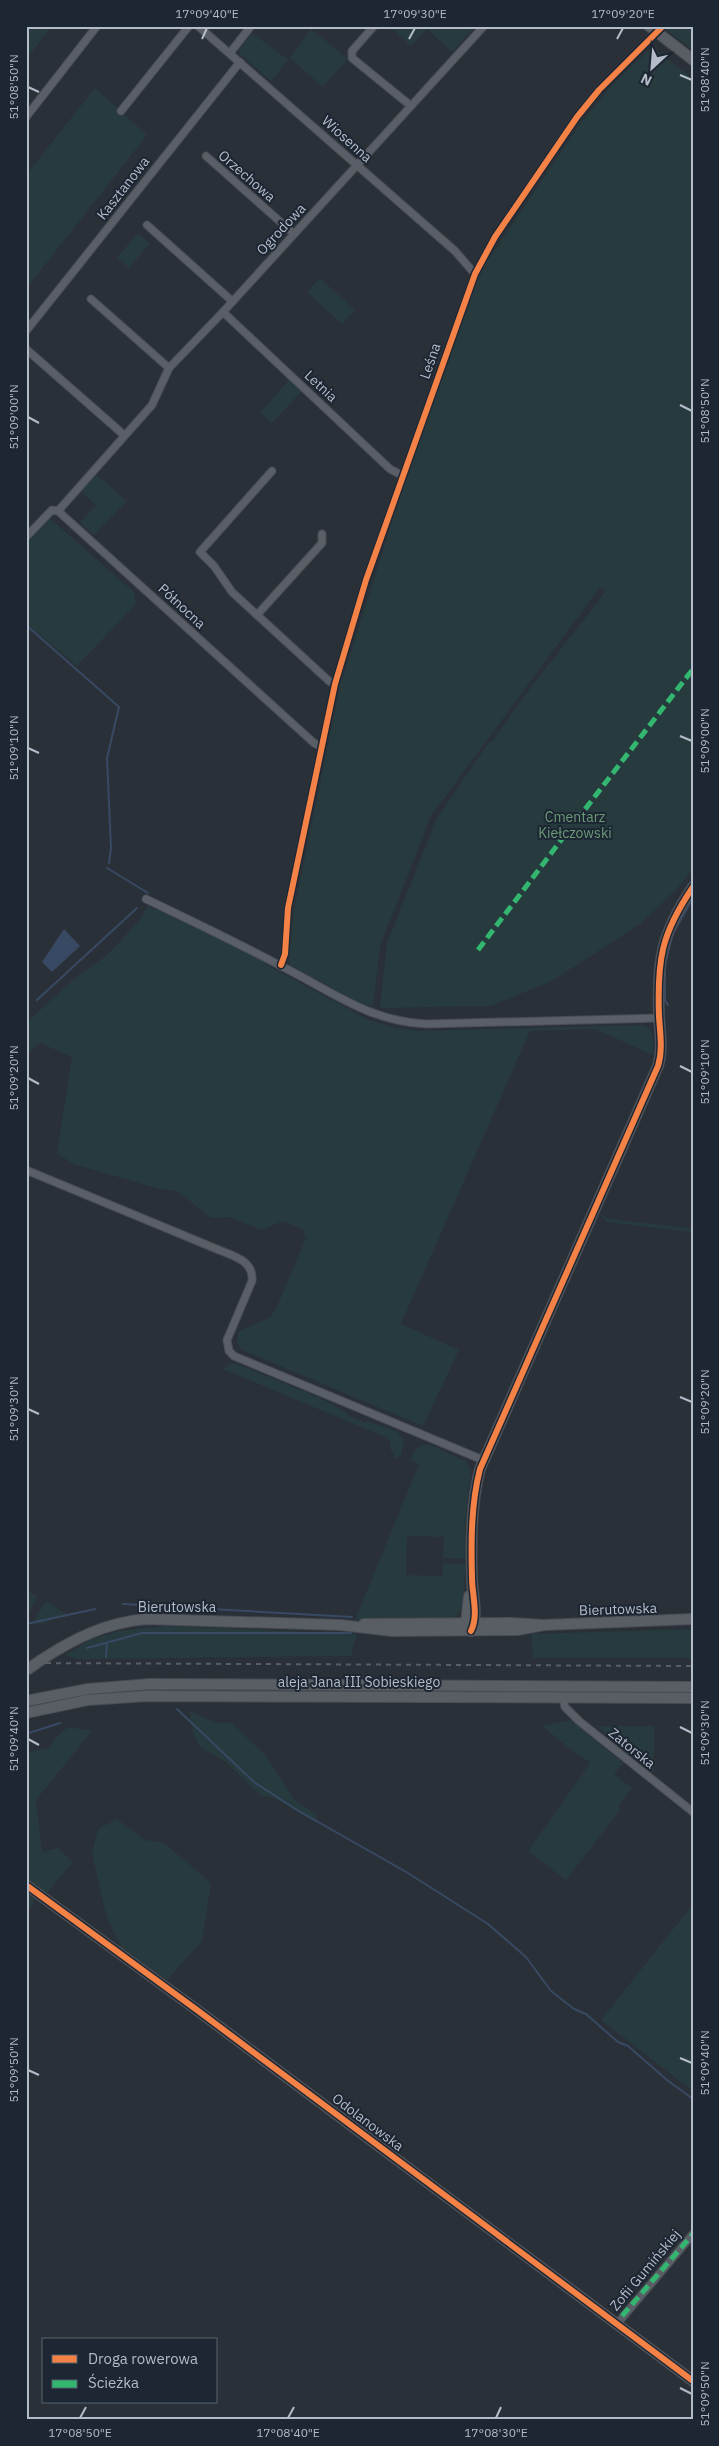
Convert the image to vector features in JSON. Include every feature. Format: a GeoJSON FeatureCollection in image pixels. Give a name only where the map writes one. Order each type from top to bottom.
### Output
{"type":"FeatureCollection","features":[{"type":"Feature","properties":{"kind":"street"},"geometry":{"type":"LineString","coordinates":[[26,116],[97,26]]}},
{"type":"Feature","properties":{"kind":"street"},"geometry":{"type":"LineString","coordinates":[[121,111],[189,26]]}},
{"type":"Feature","properties":{"kind":"street","name":"Wiosenna"},"geometry":{"type":"LineString","coordinates":[[198,26],[455,251],[475,274]]}},
{"type":"Feature","properties":{"kind":"street"},"geometry":{"type":"LineString","coordinates":[[230,54],[252,26]]}},
{"type":"Feature","properties":{"kind":"street"},"geometry":{"type":"LineString","coordinates":[[374,26],[352,51],[352,58],[411,106]]}},
{"type":"Feature","properties":{"kind":"street","name":"Ogrodowa"},"geometry":{"type":"LineString","coordinates":[[58,511],[152,405],[169,368],[223,312],[484,26]]}},
{"type":"Feature","properties":{"kind":"street"},"geometry":{"type":"LineString","coordinates":[[656,28],[693,60]]}},
{"type":"Feature","properties":{"kind":"street","name":"Leśna"},"geometry":{"type":"LineString","coordinates":[[281,965],[285,954],[288,908],[335,684],[366,580],[475,274],[495,237],[578,117],[599,90],[656,28]]}},
{"type":"Feature","properties":{"kind":"street","name":"Kasztanowa"},"geometry":{"type":"LineString","coordinates":[[26,331],[240,62]]}},
{"type":"Feature","properties":{"kind":"street","name":"Orzechowa"},"geometry":{"type":"LineString","coordinates":[[206,156],[294,234]]}},
{"type":"Feature","properties":{"kind":"street"},"geometry":{"type":"LineString","coordinates":[[147,225],[232,302]]}},
{"type":"Feature","properties":{"kind":"street"},"geometry":{"type":"LineString","coordinates":[[91,299],[169,368]]}},
{"type":"Feature","properties":{"kind":"street","name":"Letnia"},"geometry":{"type":"LineString","coordinates":[[223,312],[390,469],[403,476]]}},
{"type":"Feature","properties":{"kind":"street"},"geometry":{"type":"LineString","coordinates":[[26,349],[124,435]]}},
{"type":"Feature","properties":{"kind":"street"},"geometry":{"type":"LineString","coordinates":[[272,471],[200,552],[214,566],[232,592],[329,681],[335,684]]}},
{"type":"Feature","properties":{"kind":"street"},"geometry":{"type":"LineString","coordinates":[[26,537],[52,510],[58,511]]}},
{"type":"Feature","properties":{"kind":"street","name":"Północna"},"geometry":{"type":"LineString","coordinates":[[58,511],[307,737],[322,747]]}},
{"type":"Feature","properties":{"kind":"street"},"geometry":{"type":"LineString","coordinates":[[257,615],[322,543],[322,534]]}},
{"type":"Feature","properties":{"kind":"street"},"geometry":{"type":"LineString","coordinates":[[471,1626],[472,1522],[476,1484],[483,1460],[658,1066],[661,1049],[658,977],[664,941],[677,912],[693,887]]}},
{"type":"Feature","properties":{"kind":"street"},"geometry":{"type":"LineString","coordinates":[[146,899],[281,965],[367,1012],[405,1023],[659,1018]]}},
{"type":"Feature","properties":{"kind":"street"},"geometry":{"type":"LineString","coordinates":[[26,1170],[245,1262],[250,1267],[252,1276],[227,1340],[229,1351],[234,1356],[483,1460]]}},
{"type":"Feature","properties":{"kind":"street","name":"Bierutowska"},"geometry":{"type":"LineString","coordinates":[[27,1670],[88,1632],[131,1620],[172,1618],[341,1625],[385,1623],[471,1626],[517,1630],[544,1625],[693,1620]]}},
{"type":"Feature","properties":{"kind":"street","name":"aleja Jana III Sobieskiego"},"geometry":{"type":"LineString","coordinates":[[26,1701],[88,1689],[150,1684],[693,1687]]}},
{"type":"Feature","properties":{"kind":"street","name":"aleja Jana III Sobieskiego"},"geometry":{"type":"LineString","coordinates":[[26,1713],[111,1697],[693,1698]]}},
{"type":"Feature","properties":{"kind":"street","name":"Zatorska"},"geometry":{"type":"LineString","coordinates":[[563,1697],[565,1707],[579,1721],[693,1812]]}},
{"type":"Feature","properties":{"kind":"street","name":"Odolanowska"},"geometry":{"type":"LineString","coordinates":[[26,1885],[197,2010],[693,2381]]}},
{"type":"Feature","properties":{"kind":"street","name":"Zofii Gumińskiej"},"geometry":{"type":"LineString","coordinates":[[617,2324],[693,2234]]}},
{"type":"Feature","properties":{"kind":"green space"},"geometry":{"type":"Polygon","coordinates":[[[26,26],[52,26],[26,59],[26,26]]]}},
{"type":"Feature","properties":{"kind":"green space"},"geometry":{"type":"Polygon","coordinates":[[[389,26],[470,26],[473,29],[452,52],[427,29],[411,46],[389,26]]]}},
{"type":"Feature","properties":{"kind":"green space"},"geometry":{"type":"Polygon","coordinates":[[[669,26],[693,26],[693,50],[666,30],[669,26]]]}},
{"type":"Feature","properties":{"kind":"green space"},"geometry":{"type":"Polygon","coordinates":[[[311,29],[348,59],[323,87],[290,58],[311,29]]]}},
{"type":"Feature","properties":{"kind":"green space"},"geometry":{"type":"Polygon","coordinates":[[[252,33],[288,60],[271,81],[240,54],[239,49],[252,33]]]}},
{"type":"Feature","properties":{"kind":"green space","name":"Cmentarz Kiełczowski"},"geometry":{"type":"Polygon","coordinates":[[[652,47],[693,79],[693,869],[676,890],[640,924],[552,981],[491,1006],[380,1008],[387,943],[437,818],[489,742],[491,743],[522,699],[606,591],[600,587],[431,816],[380,946],[373,1006],[361,1004],[290,965],[289,958],[294,910],[340,686],[404,484],[478,275],[581,122],[615,82],[652,47]]]}},
{"type":"Feature","properties":{"kind":"green space"},"geometry":{"type":"Polygon","coordinates":[[[95,88],[147,135],[26,289],[26,175],[95,88]]]}},
{"type":"Feature","properties":{"kind":"green space"},"geometry":{"type":"Polygon","coordinates":[[[138,233],[150,243],[129,268],[117,258],[138,233]]]}},
{"type":"Feature","properties":{"kind":"green space"},"geometry":{"type":"Polygon","coordinates":[[[320,278],[355,310],[342,324],[307,292],[320,278]]]}},
{"type":"Feature","properties":{"kind":"green space"},"geometry":{"type":"Polygon","coordinates":[[[291,378],[303,390],[272,423],[260,413],[291,378]]]}},
{"type":"Feature","properties":{"kind":"green space"},"geometry":{"type":"Polygon","coordinates":[[[96,474],[127,501],[94,535],[80,523],[96,505],[80,491],[96,474]]]}},
{"type":"Feature","properties":{"kind":"green space"},"geometry":{"type":"Polygon","coordinates":[[[48,517],[134,592],[136,604],[77,666],[26,623],[26,541],[48,517]]]}},
{"type":"Feature","properties":{"kind":"green space"},"geometry":{"type":"Polygon","coordinates":[[[148,906],[158,909],[266,962],[265,964],[369,1020],[396,1028],[418,1031],[643,1025],[652,1033],[653,1055],[595,1029],[530,1031],[401,1324],[459,1350],[423,1426],[242,1350],[237,1343],[239,1331],[269,1318],[276,1309],[306,1238],[302,1229],[283,1221],[261,1230],[230,1217],[211,1218],[177,1191],[160,1189],[73,1164],[57,1153],[72,1057],[40,1043],[26,1054],[26,1023],[74,979],[107,955],[139,921],[148,906]]]}},
{"type":"Feature","properties":{"kind":"green space"},"geometry":{"type":"Polygon","coordinates":[[[600,1213],[607,1218],[687,1228],[693,1229],[693,1232],[606,1222],[600,1213]]]}},
{"type":"Feature","properties":{"kind":"green space"},"geometry":{"type":"Polygon","coordinates":[[[229,1364],[237,1364],[320,1398],[347,1413],[347,1415],[366,1423],[367,1421],[397,1431],[404,1441],[401,1455],[397,1458],[393,1457],[394,1452],[391,1451],[390,1441],[385,1437],[223,1369],[229,1364]]]}},
{"type":"Feature","properties":{"kind":"green space"},"geometry":{"type":"Polygon","coordinates":[[[422,1445],[431,1445],[467,1462],[471,1471],[465,1524],[466,1559],[443,1558],[444,1537],[407,1536],[406,1575],[442,1576],[443,1563],[466,1564],[462,1610],[451,1619],[355,1620],[419,1464],[410,1460],[416,1449],[422,1445]]]}},
{"type":"Feature","properties":{"kind":"green space"},"geometry":{"type":"Polygon","coordinates":[[[26,1590],[37,1596],[26,1620],[26,1590]]]}},
{"type":"Feature","properties":{"kind":"green space"},"geometry":{"type":"Polygon","coordinates":[[[46,1601],[66,1614],[44,1623],[32,1624],[46,1601]]]}},
{"type":"Feature","properties":{"kind":"green space"},"geometry":{"type":"Polygon","coordinates":[[[165,1626],[357,1634],[351,1656],[78,1659],[65,1655],[90,1640],[118,1631],[165,1626]]]}},
{"type":"Feature","properties":{"kind":"green space"},"geometry":{"type":"Polygon","coordinates":[[[693,1629],[693,1658],[533,1658],[531,1634],[693,1629]]]}},
{"type":"Feature","properties":{"kind":"green space"},"geometry":{"type":"Polygon","coordinates":[[[127,1689],[693,1690],[693,1694],[138,1692],[86,1696],[26,1709],[26,1705],[55,1698],[127,1689]]]}},
{"type":"Feature","properties":{"kind":"green space"},"geometry":{"type":"Polygon","coordinates":[[[190,1711],[214,1722],[232,1723],[266,1756],[294,1799],[315,1814],[320,1825],[274,1798],[261,1796],[226,1762],[200,1747],[193,1732],[190,1711]]]}},
{"type":"Feature","properties":{"kind":"green space"},"geometry":{"type":"Polygon","coordinates":[[[571,1720],[623,1763],[614,1774],[632,1788],[619,1806],[621,1809],[566,1880],[528,1851],[591,1762],[572,1750],[542,1726],[571,1720]]]}},
{"type":"Feature","properties":{"kind":"green space"},"geometry":{"type":"Polygon","coordinates":[[[596,1726],[654,1726],[654,1773],[596,1726]]]}},
{"type":"Feature","properties":{"kind":"green space"},"geometry":{"type":"Polygon","coordinates":[[[68,1727],[92,1731],[36,1800],[42,1852],[58,1848],[73,1862],[47,1893],[26,1878],[26,1753],[49,1748],[55,1738],[68,1727]]]}},
{"type":"Feature","properties":{"kind":"green space"},"geometry":{"type":"Polygon","coordinates":[[[117,1819],[145,1840],[164,1843],[211,1883],[202,1941],[167,1980],[121,1947],[106,1915],[92,1853],[98,1829],[117,1819]]]}},
{"type":"Feature","properties":{"kind":"green space"},"geometry":{"type":"Polygon","coordinates":[[[26,1893],[35,1900],[26,1916],[26,1893]]]}},
{"type":"Feature","properties":{"kind":"green space"},"geometry":{"type":"Polygon","coordinates":[[[693,1904],[693,2091],[601,2020],[693,1904]]]}},
{"type":"Feature","properties":{"kind":"water"},"geometry":{"type":"Polygon","coordinates":[[[64,929],[80,946],[52,972],[42,962],[64,929]]]}},
{"type":"Feature","properties":{"kind":"waterway"},"geometry":{"type":"LineString","coordinates":[[26,625],[119,707],[107,758],[111,848],[109,863]]}},
{"type":"Feature","properties":{"kind":"waterway"},"geometry":{"type":"LineString","coordinates":[[107,868],[148,893]]}},
{"type":"Feature","properties":{"kind":"waterway"},"geometry":{"type":"LineString","coordinates":[[675,930],[693,898]]}},
{"type":"Feature","properties":{"kind":"waterway"},"geometry":{"type":"LineString","coordinates":[[37,1000],[137,908]]}},
{"type":"Feature","properties":{"kind":"waterway"},"geometry":{"type":"LineString","coordinates":[[666,961],[672,937]]}},
{"type":"Feature","properties":{"kind":"waterway"},"geometry":{"type":"LineString","coordinates":[[665,966],[665,1000],[668,1005]]}},
{"type":"Feature","properties":{"kind":"waterway"},"geometry":{"type":"LineString","coordinates":[[123,1604],[352,1617]]}},
{"type":"Feature","properties":{"kind":"waterway"},"geometry":{"type":"LineString","coordinates":[[26,1624],[95,1609]]}},
{"type":"Feature","properties":{"kind":"waterway"},"geometry":{"type":"LineString","coordinates":[[87,1648],[142,1633],[351,1633]]}},
{"type":"Feature","properties":{"kind":"waterway"},"geometry":{"type":"LineString","coordinates":[[106,1657],[107,1643]]}},
{"type":"Feature","properties":{"kind":"waterway"},"geometry":{"type":"LineString","coordinates":[[177,1709],[254,1782],[297,1810],[408,1873],[488,1924],[526,1957],[551,1991],[574,2009],[586,2014],[618,2042],[628,2046],[667,2080],[693,2099]]}},
{"type":"Feature","properties":{"kind":"waterway"},"geometry":{"type":"LineString","coordinates":[[26,1734],[60,1723]]}},
{"type":"Feature","properties":{"kind":"railway"},"geometry":{"type":"LineString","coordinates":[[26,1663],[693,1666]]}},
{"type":"Feature","properties":{"kind":"marked path"},"geometry":{"type":"LineString","coordinates":[[576,821],[693,669]]}},
{"type":"Feature","properties":{"kind":"marked path"},"geometry":{"type":"LineString","coordinates":[[478,950],[562,839]]}},
{"type":"Feature","properties":{"kind":"marked path"},"geometry":{"type":"LineString","coordinates":[[622,2316],[693,2234]]}},
{"type":"Feature","properties":{"kind":"cycle path"},"geometry":{"type":"LineString","coordinates":[[281,965],[285,954],[288,908],[335,684],[366,580],[475,274],[495,237],[577,117],[599,90],[663,26]]}},
{"type":"Feature","properties":{"kind":"cycle path"},"geometry":{"type":"LineString","coordinates":[[471,1631],[475,1618],[472,1578],[472,1523],[480,1469],[658,1066],[661,1048],[659,1016],[660,963],[663,948],[674,919],[693,887]]}},
{"type":"Feature","properties":{"kind":"cycle path"},"geometry":{"type":"LineString","coordinates":[[26,1885],[197,2010],[693,2381]]}}]}
